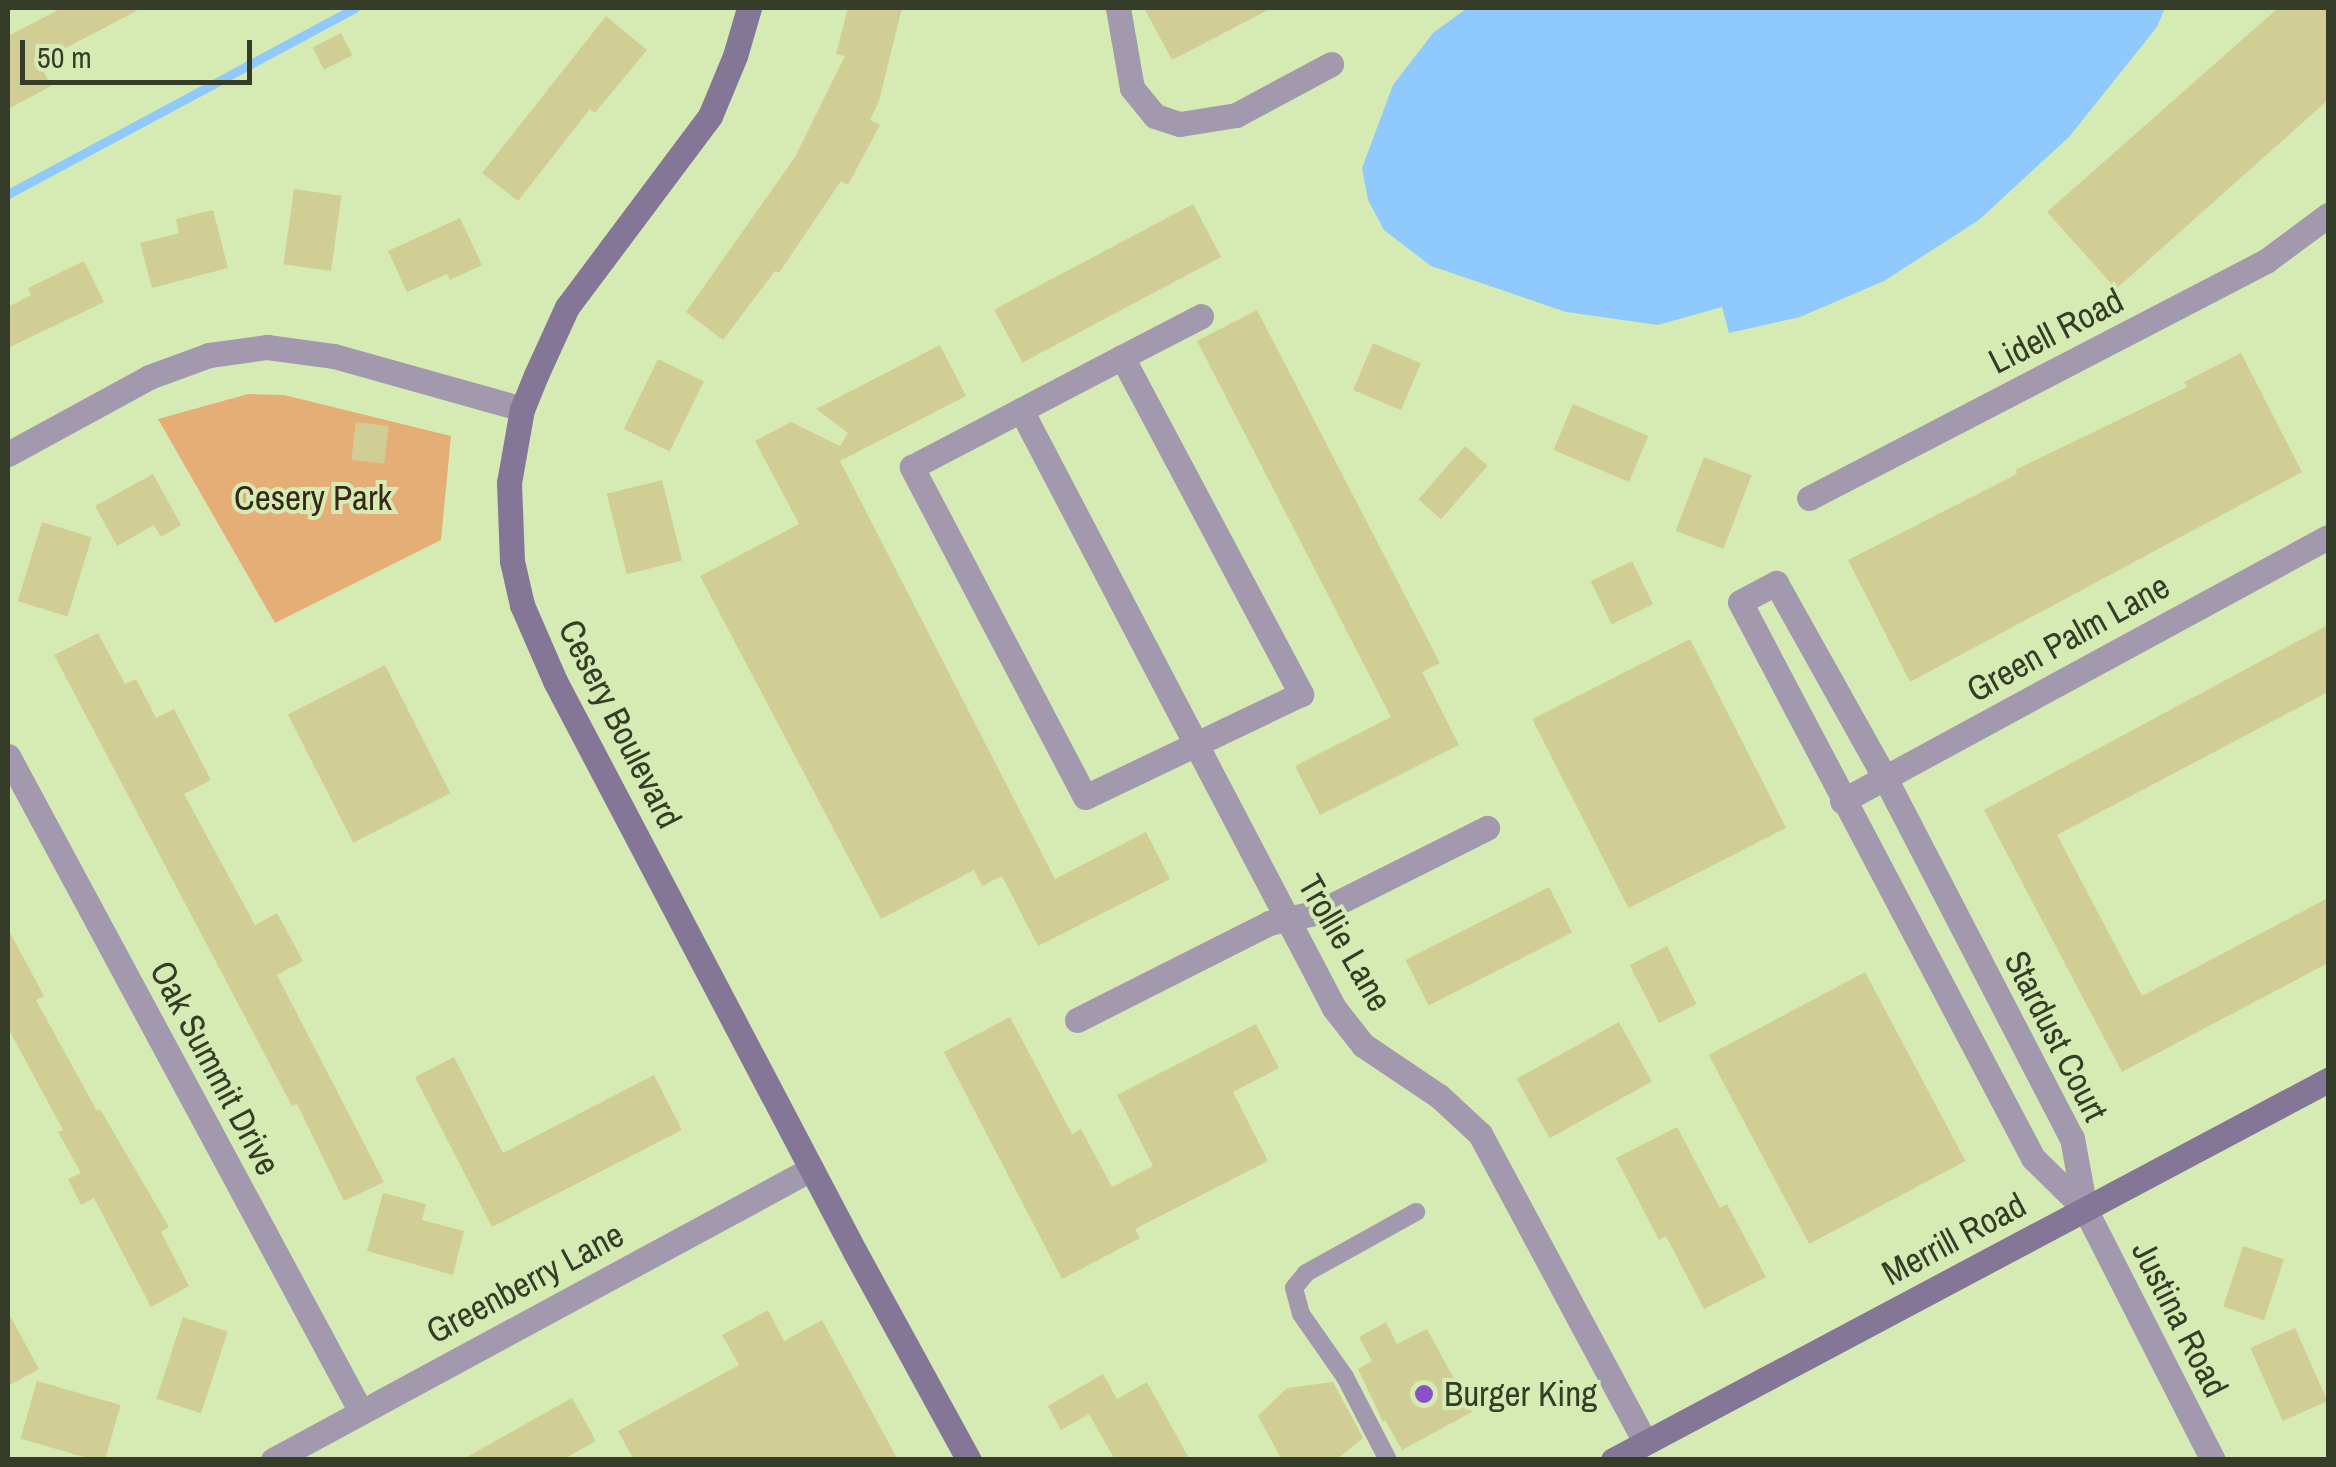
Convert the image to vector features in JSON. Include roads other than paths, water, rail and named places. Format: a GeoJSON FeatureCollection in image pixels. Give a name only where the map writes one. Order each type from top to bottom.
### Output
{"type":"FeatureCollection","features":[{"type":"Feature","properties":{"kind":"main road","name":"Cesery Boulevard"},"geometry":{"type":"LineString","coordinates":[[748,8],[735,56],[710,116],[567,307],[522,409],[510,484],[512,561],[522,605],[556,681],[811,1169],[969,1460]]}},
{"type":"Feature","properties":{"kind":"main road","name":"Merrill Road"},"geometry":{"type":"LineString","coordinates":[[1613,1460],[2328,1080]]}},
{"type":"Feature","properties":{"kind":"street"},"geometry":{"type":"LineString","coordinates":[[1118,8],[1132,88],[1155,116],[1180,124],[1236,115],[1331,64]]}},
{"type":"Feature","properties":{"kind":"street","name":"Lidell Road"},"geometry":{"type":"LineString","coordinates":[[1809,498],[2266,261],[2328,215]]}},
{"type":"Feature","properties":{"kind":"street"},"geometry":{"type":"LineString","coordinates":[[1122,356],[1301,694],[1085,797],[912,467],[1122,356],[1201,316]]}},
{"type":"Feature","properties":{"kind":"street"},"geometry":{"type":"LineString","coordinates":[[8,454],[149,377],[209,355],[267,346],[334,356],[522,409]]}},
{"type":"Feature","properties":{"kind":"street","name":"Trollie Lane"},"geometry":{"type":"LineString","coordinates":[[1020,410],[1334,1008],[1363,1045],[1439,1096],[1480,1134],[1645,1442]]}},
{"type":"Feature","properties":{"kind":"street","name":"Green Palm Lane"},"geometry":{"type":"LineString","coordinates":[[1842,801],[2328,538]]}},
{"type":"Feature","properties":{"kind":"street","name":"Stardust Court"},"geometry":{"type":"LineString","coordinates":[[1776,582],[1884,778],[2072,1138],[2085,1209],[2034,1158],[1740,602],[1776,582]]}},
{"type":"Feature","properties":{"kind":"street","name":"Oak Summit Drive"},"geometry":{"type":"LineString","coordinates":[[8,756],[361,1412]]}},
{"type":"Feature","properties":{"kind":"street"},"geometry":{"type":"LineString","coordinates":[[1077,1020],[1269,923],[1320,912],[1487,828]]}},
{"type":"Feature","properties":{"kind":"street","name":"Greenberry Lane"},"geometry":{"type":"LineString","coordinates":[[272,1460],[811,1169]]}},
{"type":"Feature","properties":{"kind":"street","name":"Justina Road"},"geometry":{"type":"LineString","coordinates":[[2085,1209],[2213,1460]]}},
{"type":"Feature","properties":{"kind":"lane"},"geometry":{"type":"LineString","coordinates":[[1388,1460],[1345,1377],[1301,1314],[1294,1288],[1306,1272],[1416,1212]]}},
{"type":"Feature","properties":{"kind":"water"},"geometry":{"type":"Polygon","coordinates":[[[1467,8],[2165,8],[2157,27],[2069,137],[1979,220],[1884,281],[1800,317],[1729,333],[1722,307],[1658,325],[1566,312],[1431,266],[1384,230],[1368,200],[1362,168],[1393,85],[1433,33],[1467,8]]]}},
{"type":"Feature","properties":{"kind":"waterway"},"geometry":{"type":"LineString","coordinates":[[8,194],[355,8]]}},
{"type":"Feature","properties":{"kind":"place","name":"Burger King"},"geometry":{"type":"Point","coordinates":[1424,1394]}},
{"type":"Feature","properties":{"kind":"park label","name":"Cesery Park"},"geometry":{"type":"Point","coordinates":[313,498]}}]}
